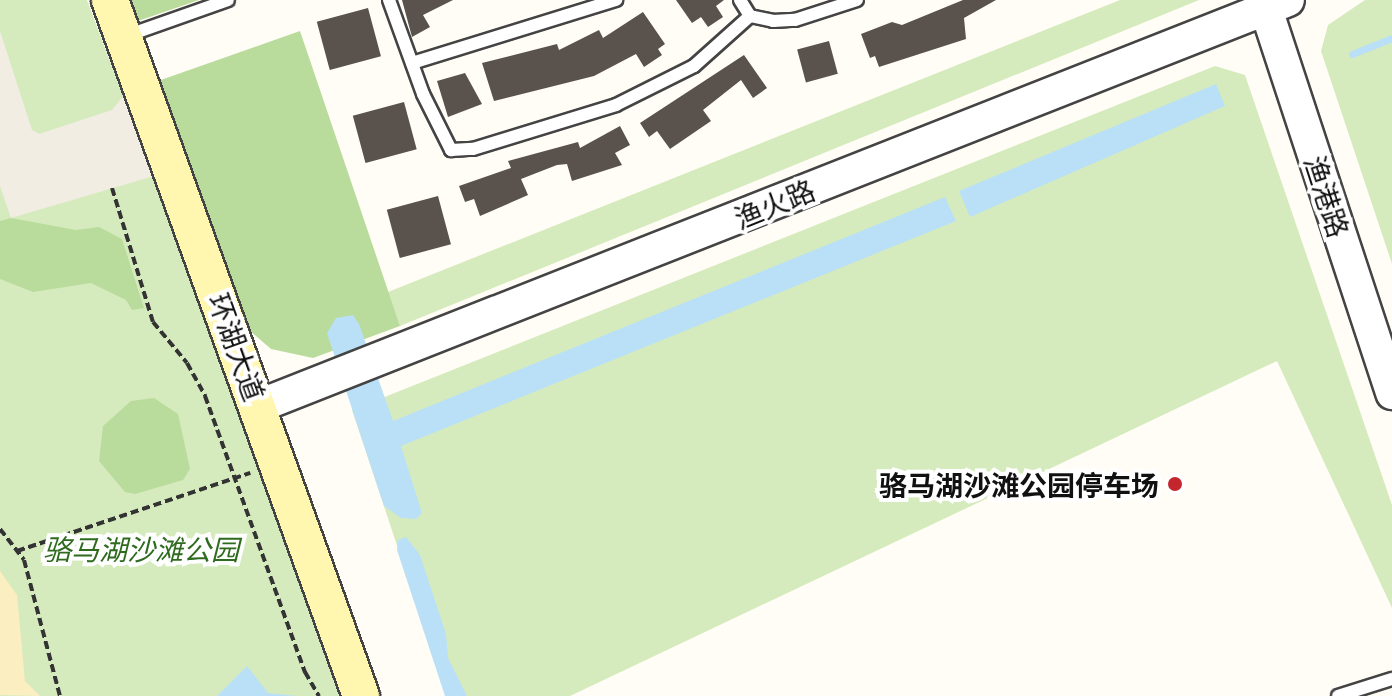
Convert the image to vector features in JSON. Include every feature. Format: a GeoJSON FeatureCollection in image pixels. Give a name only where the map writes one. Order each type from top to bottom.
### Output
{"type":"FeatureCollection","features":[{"type":"Feature","properties":{"kind":"main road","name":"环湖大道"},"geometry":{"type":"LineString","coordinates":[[110,0],[280,463],[361,696]]}},
{"type":"Feature","properties":{"kind":"street","name":"渔港路"},"geometry":{"type":"LineString","coordinates":[[1273,3],[1392,393]]}},
{"type":"Feature","properties":{"kind":"street","name":"渔火路"},"geometry":{"type":"LineString","coordinates":[[259,406],[1273,3]]}},
{"type":"Feature","properties":{"kind":"lane"},"geometry":{"type":"LineString","coordinates":[[123,37],[228,0]]}},
{"type":"Feature","properties":{"kind":"lane"},"geometry":{"type":"LineString","coordinates":[[389,0],[412,63],[451,150],[473,149],[616,105],[694,66],[750,16],[795,20],[857,0]]}},
{"type":"Feature","properties":{"kind":"lane"},"geometry":{"type":"LineString","coordinates":[[412,63],[616,0]]}},
{"type":"Feature","properties":{"kind":"lane"},"geometry":{"type":"LineString","coordinates":[[740,0],[750,16]]}},
{"type":"Feature","properties":{"kind":"lane"},"geometry":{"type":"LineString","coordinates":[[1338,696],[1392,679]]}},
{"type":"Feature","properties":{"kind":"path"},"geometry":{"type":"LineString","coordinates":[[112,188],[153,322],[187,363],[205,396],[305,672],[319,696]]}},
{"type":"Feature","properties":{"kind":"path"},"geometry":{"type":"LineString","coordinates":[[17,551],[280,463]]}},
{"type":"Feature","properties":{"kind":"path"},"geometry":{"type":"LineString","coordinates":[[0,529],[17,551],[60,696]]}},
{"type":"Feature","properties":{"kind":"green space","name":"骆马湖沙滩公园"},"geometry":{"type":"Polygon","coordinates":[[[0,0],[87,0],[282,520],[339,696],[0,696],[0,0]]]}},
{"type":"Feature","properties":{"kind":"green space"},"geometry":{"type":"Polygon","coordinates":[[[131,0],[199,0],[138,21],[131,0]]]}},
{"type":"Feature","properties":{"kind":"green space"},"geometry":{"type":"Polygon","coordinates":[[[1120,0],[1199,0],[400,326],[388,292],[1120,0]]]}},
{"type":"Feature","properties":{"kind":"green space"},"geometry":{"type":"Polygon","coordinates":[[[1365,0],[1392,0],[1392,264],[1321,51],[1328,25],[1365,0]]]}},
{"type":"Feature","properties":{"kind":"green space"},"geometry":{"type":"Polygon","coordinates":[[[300,31],[400,326],[313,358],[271,349],[249,330],[158,81],[300,31]]]}},
{"type":"Feature","properties":{"kind":"green space"},"geometry":{"type":"Polygon","coordinates":[[[1215,66],[1245,75],[1392,505],[1392,608],[1277,361],[570,696],[447,696],[352,410],[1215,66]]]}},
{"type":"Feature","properties":{"kind":"green space"},"geometry":{"type":"Polygon","coordinates":[[[11,218],[76,230],[99,227],[122,239],[144,308],[132,310],[126,300],[91,283],[33,292],[0,279],[0,221],[11,218]]]}},
{"type":"Feature","properties":{"kind":"green space"},"geometry":{"type":"Polygon","coordinates":[[[154,398],[178,414],[190,469],[183,480],[135,494],[125,492],[99,461],[103,426],[131,401],[154,398]]]}},
{"type":"Feature","properties":{"kind":"sand"},"geometry":{"type":"Polygon","coordinates":[[[0,571],[17,595],[25,681],[40,696],[0,695],[0,571]]]}},
{"type":"Feature","properties":{"kind":"shaded area"},"geometry":{"type":"Polygon","coordinates":[[[0,31],[32,130],[39,134],[112,110],[125,94],[154,176],[11,218],[0,186],[0,31]]]}},
{"type":"Feature","properties":{"kind":"water"},"geometry":{"type":"Polygon","coordinates":[[[1216,84],[1225,106],[970,217],[959,191],[1216,84]]]}},
{"type":"Feature","properties":{"kind":"water"},"geometry":{"type":"Polygon","coordinates":[[[945,197],[956,221],[401,446],[422,513],[416,519],[401,518],[384,506],[327,333],[336,318],[353,315],[359,324],[393,421],[945,197]]]}},
{"type":"Feature","properties":{"kind":"water"},"geometry":{"type":"Polygon","coordinates":[[[406,537],[420,555],[446,634],[448,658],[467,696],[445,696],[397,550],[398,540],[406,537]]]}},
{"type":"Feature","properties":{"kind":"water"},"geometry":{"type":"Polygon","coordinates":[[[247,666],[268,693],[297,696],[217,696],[247,666]]]}},
{"type":"Feature","properties":{"kind":"building"},"geometry":{"type":"Polygon","coordinates":[[[402,0],[453,0],[423,15],[430,27],[412,37],[402,0]]]}},
{"type":"Feature","properties":{"kind":"building"},"geometry":{"type":"Polygon","coordinates":[[[676,0],[724,0],[716,6],[723,17],[708,27],[701,17],[692,23],[676,0]]]}},
{"type":"Feature","properties":{"kind":"building"},"geometry":{"type":"Polygon","coordinates":[[[963,0],[996,0],[964,18],[966,39],[879,67],[875,56],[870,58],[861,34],[892,22],[902,25],[963,0]]]}},
{"type":"Feature","properties":{"kind":"building"},"geometry":{"type":"Polygon","coordinates":[[[368,8],[381,56],[330,70],[317,22],[368,8]]]}},
{"type":"Feature","properties":{"kind":"building"},"geometry":{"type":"Polygon","coordinates":[[[643,12],[665,44],[658,49],[662,55],[644,67],[636,54],[594,76],[494,101],[482,63],[557,44],[559,50],[599,30],[603,38],[643,12]]]}},
{"type":"Feature","properties":{"kind":"building"},"geometry":{"type":"Polygon","coordinates":[[[829,41],[838,74],[806,82],[797,50],[829,41]]]}},
{"type":"Feature","properties":{"kind":"building"},"geometry":{"type":"Polygon","coordinates":[[[744,55],[767,88],[753,98],[741,80],[703,110],[711,121],[670,149],[657,131],[649,137],[640,123],[744,55]]]}},
{"type":"Feature","properties":{"kind":"building"},"geometry":{"type":"Polygon","coordinates":[[[465,73],[482,104],[448,117],[437,81],[465,73]]]}},
{"type":"Feature","properties":{"kind":"building"},"geometry":{"type":"Polygon","coordinates":[[[404,102],[417,149],[365,163],[353,116],[404,102]]]}},
{"type":"Feature","properties":{"kind":"building"},"geometry":{"type":"Polygon","coordinates":[[[620,126],[630,145],[615,153],[622,165],[572,181],[567,164],[557,165],[521,179],[528,195],[480,216],[474,199],[465,202],[459,186],[511,168],[508,161],[578,142],[580,148],[620,126]]]}},
{"type":"Feature","properties":{"kind":"building"},"geometry":{"type":"Polygon","coordinates":[[[438,196],[451,244],[400,258],[387,210],[438,196]]]}},
{"type":"Feature","properties":{"kind":"waterway"},"geometry":{"type":"LineString","coordinates":[[1352,54],[1392,38]]}},
{"type":"Feature","properties":{"kind":"place","name":"骆马湖沙滩公园停车场"},"geometry":{"type":"Point","coordinates":[1175,484]}}]}
